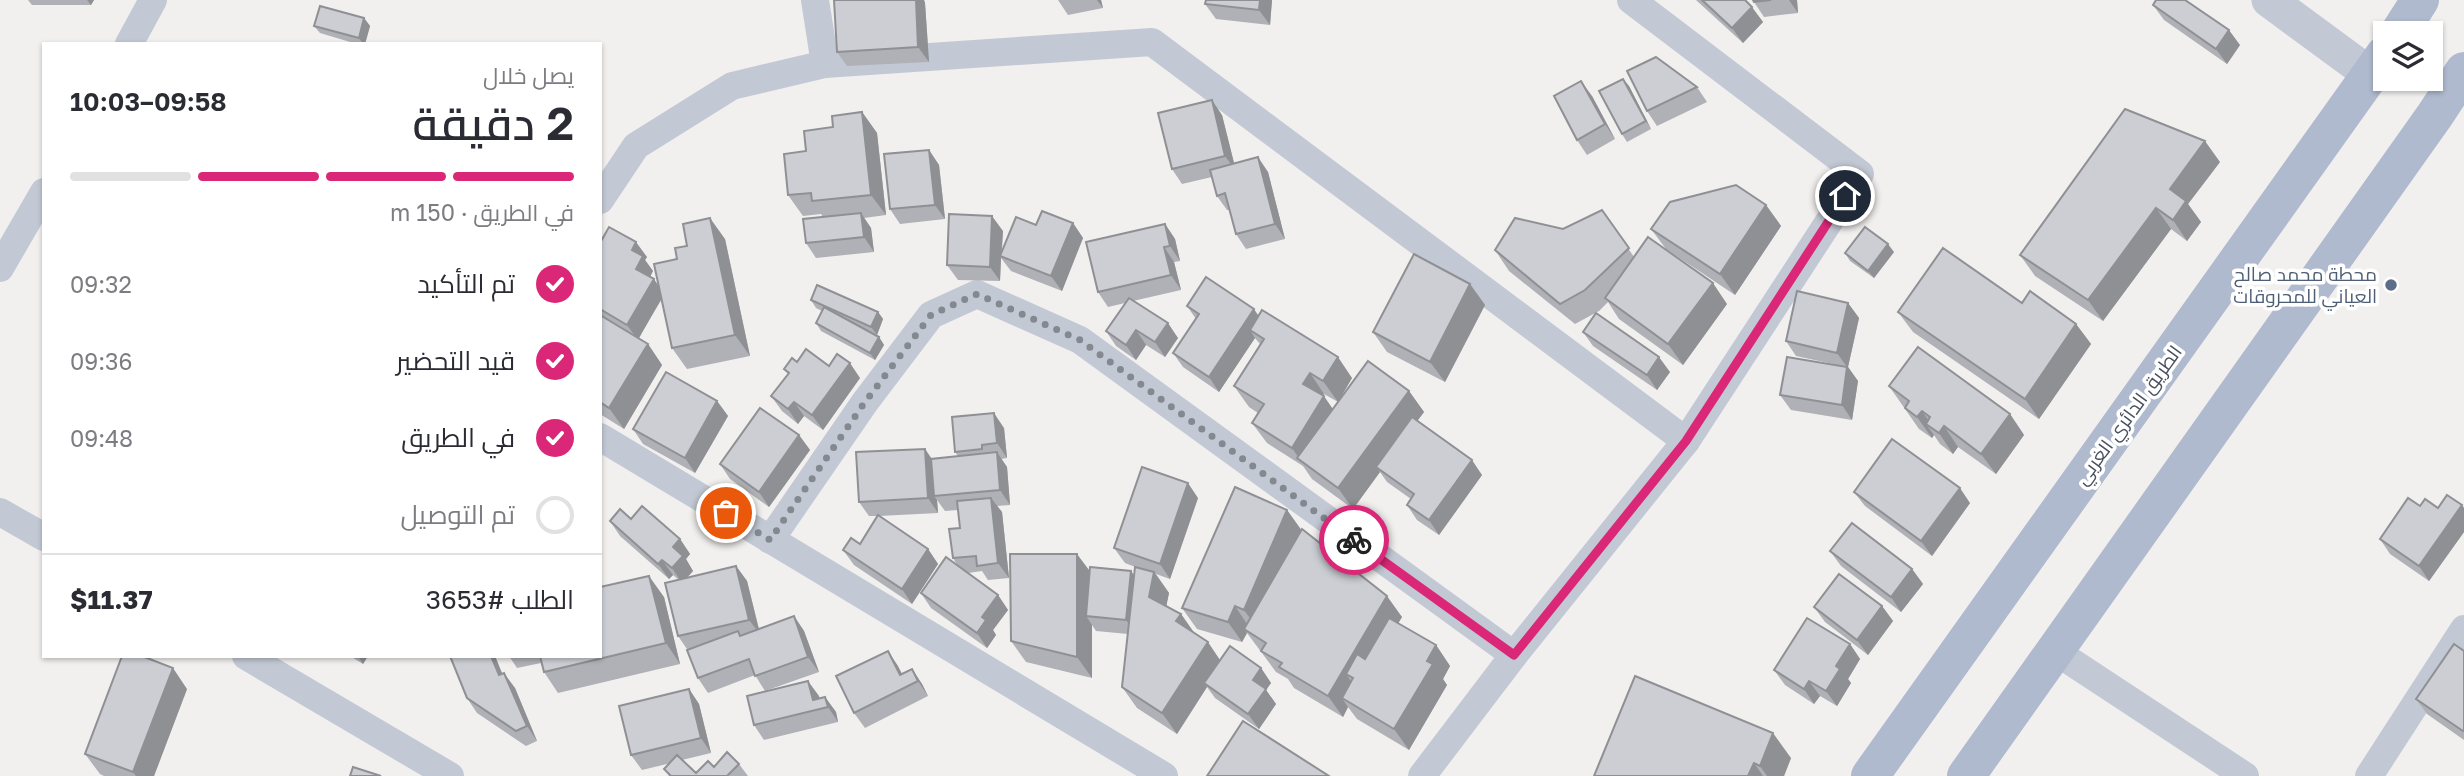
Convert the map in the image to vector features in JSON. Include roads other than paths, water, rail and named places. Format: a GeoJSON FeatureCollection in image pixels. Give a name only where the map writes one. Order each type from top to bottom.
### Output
{"type":"FeatureCollection","features":[{"type":"Feature","properties":{"kind":"main road"},"geometry":{"type":"LineString","coordinates":[[2407,21],[2420,0]]}},
{"type":"Feature","properties":{"kind":"main road","name":"الطريق الدائري الغربي"},"geometry":{"type":"LineString","coordinates":[[1870,776],[2373,71]]}},
{"type":"Feature","properties":{"kind":"main road"},"geometry":{"type":"LineString","coordinates":[[1966,776],[2464,71]]}},
{"type":"Feature","properties":{"kind":"street"},"geometry":{"type":"LineString","coordinates":[[130,42],[153,0]]}},
{"type":"Feature","properties":{"kind":"street"},"geometry":{"type":"LineString","coordinates":[[815,0],[825,64]]}},
{"type":"Feature","properties":{"kind":"street"},"geometry":{"type":"LineString","coordinates":[[1422,776],[1514,655],[1686,441],[1860,174],[1631,0]]}},
{"type":"Feature","properties":{"kind":"street"},"geometry":{"type":"LineString","coordinates":[[2269,0],[2373,61]]}},
{"type":"Feature","properties":{"kind":"street"},"geometry":{"type":"LineString","coordinates":[[602,197],[636,146],[732,86],[825,64],[1152,41],[1686,441]]}},
{"type":"Feature","properties":{"kind":"street"},"geometry":{"type":"LineString","coordinates":[[0,268],[42,195]]}},
{"type":"Feature","properties":{"kind":"street"},"geometry":{"type":"LineString","coordinates":[[770,540],[865,402],[931,315],[977,294],[1080,340],[1514,655]]}},
{"type":"Feature","properties":{"kind":"street"},"geometry":{"type":"LineString","coordinates":[[602,438],[1164,776]]}},
{"type":"Feature","properties":{"kind":"street"},"geometry":{"type":"LineString","coordinates":[[0,512],[42,536]]}},
{"type":"Feature","properties":{"kind":"street"},"geometry":{"type":"LineString","coordinates":[[2369,776],[2464,629]]}},
{"type":"Feature","properties":{"kind":"street"},"geometry":{"type":"LineString","coordinates":[[2055,651],[2245,776]]}},
{"type":"Feature","properties":{"kind":"street"},"geometry":{"type":"LineString","coordinates":[[254,658],[276,664],[450,776]]}},
{"type":"Feature","properties":{"kind":"place","name":"محطة محمد صالح العياني للمحروقات"},"geometry":{"type":"Point","coordinates":[2391,285]}}]}
